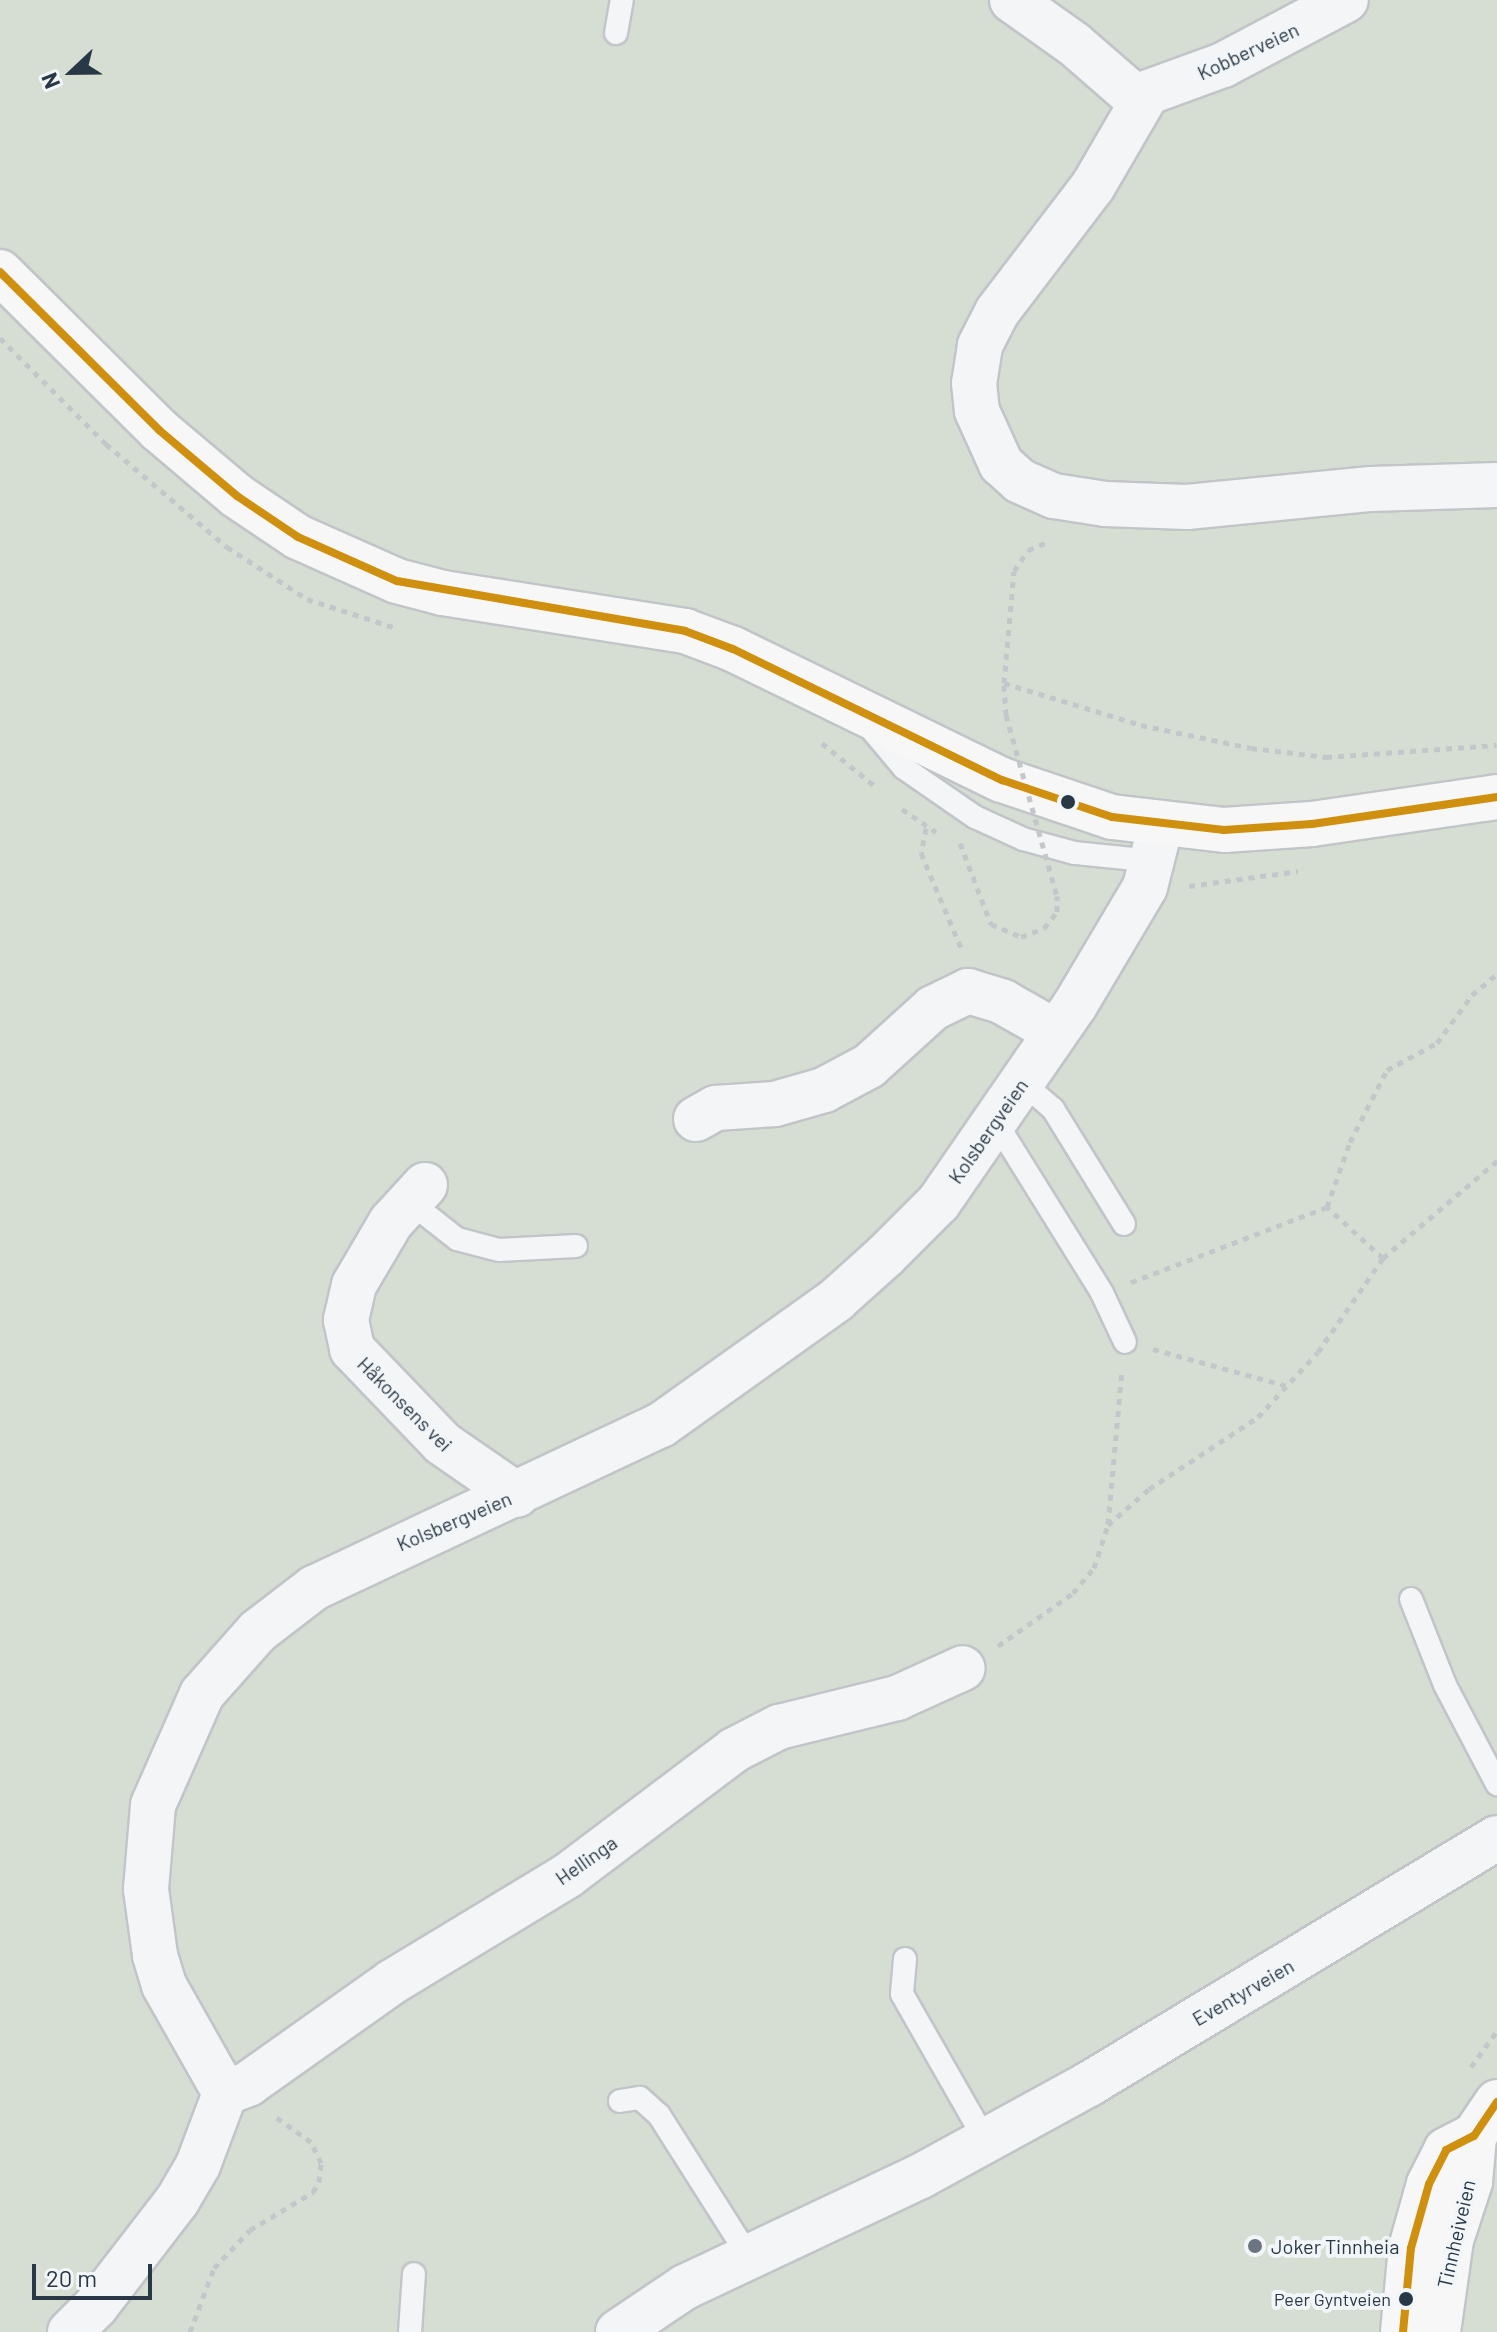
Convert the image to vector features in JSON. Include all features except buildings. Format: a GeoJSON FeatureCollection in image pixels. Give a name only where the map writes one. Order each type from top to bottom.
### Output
{"type":"FeatureCollection","features":[{"type":"Feature","properties":{"kind":"street"},"geometry":{"type":"LineString","coordinates":[[1012,0],[1074,44],[1124,90],[1135,97],[1146,95]]}},
{"type":"Feature","properties":{"kind":"street","name":"Kobberveien"},"geometry":{"type":"LineString","coordinates":[[1146,95],[1223,65],[1346,0]]}},
{"type":"Feature","properties":{"kind":"street"},"geometry":{"type":"LineString","coordinates":[[1146,95],[1093,186],[997,312],[980,346],[974,383],[986,440],[1001,464],[1020,481],[1054,496],[1105,504],[1187,507],[1371,489],[1497,485]]}},
{"type":"Feature","properties":{"kind":"street"},"geometry":{"type":"LineString","coordinates":[[0,272],[159,430],[237,496],[298,537],[352,564],[443,593],[685,631],[733,649],[857,712],[1052,800],[1158,843],[1224,830],[1312,824],[1497,797]]}},
{"type":"Feature","properties":{"kind":"street","name":"Kolsbergveien"},"geometry":{"type":"LineString","coordinates":[[225,2093],[164,1985],[155,1955],[146,1889],[153,1805],[183,1728],[230,1660],[314,1588],[409,1540],[517,1495],[661,1425],[836,1300],[939,1202],[997,1124],[1120,932],[1158,843]]}},
{"type":"Feature","properties":{"kind":"street"},"geometry":{"type":"LineString","coordinates":[[696,1119],[716,1108],[775,1104],[824,1090],[869,1066],[933,1008],[968,991],[1003,1002],[1056,1032]]}},
{"type":"Feature","properties":{"kind":"street","name":"Håkonsens vei"},"geometry":{"type":"LineString","coordinates":[[418,1194],[391,1222],[354,1285],[346,1320],[352,1349],[442,1443],[517,1495]]}},
{"type":"Feature","properties":{"kind":"street","name":"Hellinga"},"geometry":{"type":"LineString","coordinates":[[225,2093],[248,2084],[392,1982],[567,1876],[734,1750],[779,1727],[897,1698],[963,1668]]}},
{"type":"Feature","properties":{"kind":"street","name":"Eventyrveien"},"geometry":{"type":"LineString","coordinates":[[618,2332],[632,2318],[748,2255],[986,2141],[1288,1968],[1439,1869],[1497,1838]]}},
{"type":"Feature","properties":{"kind":"street"},"geometry":{"type":"LineString","coordinates":[[70,2332],[96,2306],[177,2201],[198,2165],[225,2093]]}},
{"type":"Feature","properties":{"kind":"street","name":"Tinnheiveien"},"geometry":{"type":"LineString","coordinates":[[1403,2332],[1411,2248],[1429,2184],[1446,2150],[1486,2119]]}},
{"type":"Feature","properties":{"kind":"street","name":"Tinnheiveien"},"geometry":{"type":"LineString","coordinates":[[1438,2332],[1451,2240],[1486,2119]]}},
{"type":"Feature","properties":{"kind":"lane"},"geometry":{"type":"LineString","coordinates":[[616,33],[622,0]]}},
{"type":"Feature","properties":{"kind":"lane"},"geometry":{"type":"LineString","coordinates":[[1023,1083],[1053,1109],[1124,1224]]}},
{"type":"Feature","properties":{"kind":"lane"},"geometry":{"type":"LineString","coordinates":[[997,1124],[1102,1293],[1125,1342]]}},
{"type":"Feature","properties":{"kind":"lane","name":"Håkonsens vei"},"geometry":{"type":"LineString","coordinates":[[418,1194],[457,1239],[499,1250],[576,1246]]}},
{"type":"Feature","properties":{"kind":"lane"},"geometry":{"type":"LineString","coordinates":[[1411,1599],[1445,1685],[1497,1784]]}},
{"type":"Feature","properties":{"kind":"lane"},"geometry":{"type":"LineString","coordinates":[[905,1959],[902,1994],[986,2141]]}},
{"type":"Feature","properties":{"kind":"lane"},"geometry":{"type":"LineString","coordinates":[[620,2101],[640,2098],[659,2115],[748,2255]]}},
{"type":"Feature","properties":{"kind":"lane"},"geometry":{"type":"LineString","coordinates":[[410,2332],[414,2274]]}},
{"type":"Feature","properties":{"kind":"path"},"geometry":{"type":"LineString","coordinates":[[958,839],[991,924],[1021,937],[1044,928],[1057,912],[1057,896],[1006,715],[1004,683],[1010,591],[1019,559],[1037,544],[1090,530],[1105,504]]}},
{"type":"Feature","properties":{"kind":"path"},"geometry":{"type":"LineString","coordinates":[[1004,683],[1141,725],[1251,748],[1326,757],[1497,745]]}},
{"type":"Feature","properties":{"kind":"path"},"geometry":{"type":"LineString","coordinates":[[811,735],[880,791]]}},
{"type":"Feature","properties":{"kind":"path"},"geometry":{"type":"LineString","coordinates":[[892,800],[926,828],[921,853],[972,976],[968,991]]}},
{"type":"Feature","properties":{"kind":"path"},"geometry":{"type":"LineString","coordinates":[[1102,1293],[1327,1207],[1350,1142],[1387,1070],[1437,1043],[1472,995],[1497,974]]}},
{"type":"Feature","properties":{"kind":"path"},"geometry":{"type":"LineString","coordinates":[[1108,1525],[1149,1489],[1258,1417],[1287,1386],[1383,1258],[1497,1161]]}},
{"type":"Feature","properties":{"kind":"path"},"geometry":{"type":"LineString","coordinates":[[1327,1207],[1383,1258]]}},
{"type":"Feature","properties":{"kind":"path"},"geometry":{"type":"LineString","coordinates":[[963,1668],[1073,1593],[1094,1568],[1108,1525],[1125,1342],[1287,1386]]}},
{"type":"Feature","properties":{"kind":"path"},"geometry":{"type":"LineString","coordinates":[[190,2332],[214,2268],[250,2230],[313,2192],[319,2182],[321,2163],[311,2142],[296,2130]]}},
{"type":"Feature","properties":{"kind":"shaded area"},"geometry":{"type":"Polygon","coordinates":[[[0,0],[1497,0],[1497,2332],[0,2332],[0,0]]]}},
{"type":"Feature","properties":{"kind":"transit line"},"geometry":{"type":"LineString","coordinates":[[0,272],[159,430],[237,496],[298,537],[397,581],[685,631],[733,649],[1002,780],[1112,817],[1224,830],[1312,824],[1497,797]]}},
{"type":"Feature","properties":{"kind":"transit line"},"geometry":{"type":"LineString","coordinates":[[1403,2332],[1411,2248],[1429,2184],[1446,2150],[1474,2136],[1497,2102]]}},
{"type":"Feature","properties":{"kind":"place","name":"Joker Tinnheia"},"geometry":{"type":"Point","coordinates":[1255,2246]}},
{"type":"Feature","properties":{"kind":"place","name":"Peer Gyntveien"},"geometry":{"type":"Point","coordinates":[1406,2299]}}]}
